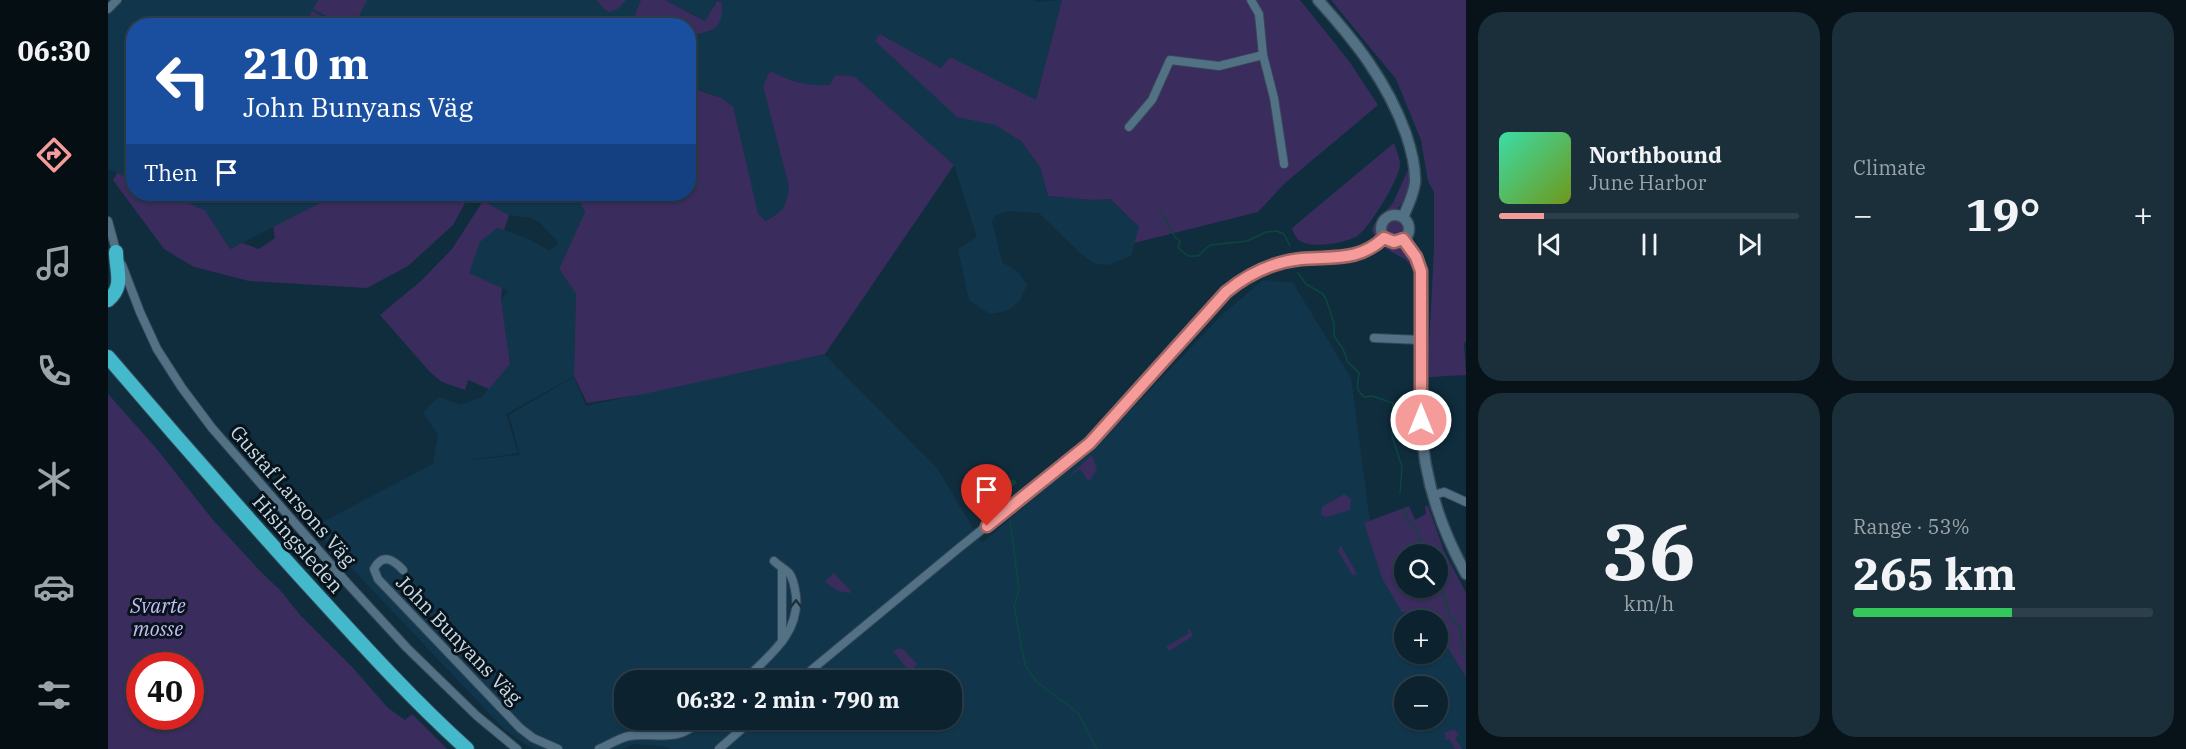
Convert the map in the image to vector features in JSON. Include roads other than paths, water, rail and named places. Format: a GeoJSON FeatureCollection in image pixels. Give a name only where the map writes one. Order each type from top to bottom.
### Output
{"type":"FeatureCollection","features":[{"type":"Feature","properties":{"kind":"highway"},"geometry":{"type":"LineString","coordinates":[[108,300],[116,292],[119,283],[116,252]]}},
{"type":"Feature","properties":{"kind":"highway","name":"Hisingsleden"},"geometry":{"type":"LineString","coordinates":[[108,357],[357,639],[411,696],[467,749]]}},
{"type":"Feature","properties":{"kind":"highway","name":"Hisingsleden"},"geometry":{"type":"LineString","coordinates":[[108,369],[343,635],[405,702],[455,749]]}},
{"type":"Feature","properties":{"kind":"street"},"geometry":{"type":"LineString","coordinates":[[108,9],[117,0]]}},
{"type":"Feature","properties":{"kind":"street"},"geometry":{"type":"LineString","coordinates":[[1251,0],[1258,14],[1263,55],[1274,98],[1284,164]]}},
{"type":"Feature","properties":{"kind":"street"},"geometry":{"type":"LineString","coordinates":[[1318,0],[1372,65],[1402,122],[1413,159],[1415,177],[1413,195],[1402,217]]}},
{"type":"Feature","properties":{"kind":"street"},"geometry":{"type":"LineString","coordinates":[[1130,127],[1152,100],[1170,60],[1219,66],[1263,55]]}},
{"type":"Feature","properties":{"kind":"street"},"geometry":{"type":"LineString","coordinates":[[1393,215],[1402,217],[1408,228],[1403,239],[1394,242],[1384,238],[1381,228],[1384,219],[1393,215]]}},
{"type":"Feature","properties":{"kind":"street","name":"Gustaf Larsons Väg"},"geometry":{"type":"LineString","coordinates":[[108,221],[116,252],[157,349],[212,428],[392,632],[477,716],[517,749]]}},
{"type":"Feature","properties":{"kind":"street"},"geometry":{"type":"LineString","coordinates":[[811,670],[1090,443],[1234,285],[1268,267],[1302,259],[1348,257],[1371,248],[1384,238]]}},
{"type":"Feature","properties":{"kind":"street"},"geometry":{"type":"LineString","coordinates":[[1403,239],[1416,257],[1421,271],[1421,420],[1427,470],[1455,552],[1466,574]]}},
{"type":"Feature","properties":{"kind":"street"},"geometry":{"type":"LineString","coordinates":[[1374,338],[1421,340]]}},
{"type":"Feature","properties":{"kind":"street"},"geometry":{"type":"LineString","coordinates":[[1434,495],[1444,492],[1466,502]]}},
{"type":"Feature","properties":{"kind":"street","name":"John Bunyans Väg"},"geometry":{"type":"LineString","coordinates":[[403,570],[394,560],[387,558],[380,560],[374,569],[378,579],[520,728],[530,737],[558,749]]}},
{"type":"Feature","properties":{"kind":"street"},"geometry":{"type":"LineString","coordinates":[[756,669],[792,628],[795,618],[797,602],[792,579],[788,572],[774,561]]}},
{"type":"Feature","properties":{"kind":"street"},"geometry":{"type":"LineString","coordinates":[[782,569],[782,641]]}},
{"type":"Feature","properties":{"kind":"street"},"geometry":{"type":"LineString","coordinates":[[598,749],[627,737],[673,736],[688,730]]}},
{"type":"Feature","properties":{"kind":"street"},"geometry":{"type":"LineString","coordinates":[[719,749],[741,730]]}},
{"type":"Feature","properties":{"kind":"waterway"},"geometry":{"type":"LineString","coordinates":[[1160,211],[1175,237],[1180,241],[1178,248],[1188,256],[1198,256],[1210,245],[1247,241],[1266,232],[1277,231],[1284,234],[1290,246]]}},
{"type":"Feature","properties":{"kind":"waterway"},"geometry":{"type":"LineString","coordinates":[[1298,273],[1306,284],[1323,294],[1326,299],[1334,323],[1334,336],[1348,362],[1359,373],[1359,392],[1365,397],[1372,396],[1393,403],[1392,436],[1402,467],[1400,493]]}},
{"type":"Feature","properties":{"kind":"waterway"},"geometry":{"type":"LineString","coordinates":[[992,485],[1001,487]]}},
{"type":"Feature","properties":{"kind":"waterway"},"geometry":{"type":"LineString","coordinates":[[985,491],[995,501]]}},
{"type":"Feature","properties":{"kind":"waterway"},"geometry":{"type":"LineString","coordinates":[[1405,508],[1406,518],[1416,531],[1421,544]]}},
{"type":"Feature","properties":{"kind":"waterway"},"geometry":{"type":"LineString","coordinates":[[1010,520],[1019,590],[1014,606],[1025,665],[1037,682],[1078,713],[1097,749]]}},
{"type":"Feature","properties":{"kind":"waterway"},"geometry":{"type":"LineString","coordinates":[[1445,598],[1449,615],[1461,629],[1462,649],[1466,657]]}},
{"type":"Feature","properties":{"kind":"park label","name":"Svarte mosse"},"geometry":{"type":"Point","coordinates":[158,618]}}]}
